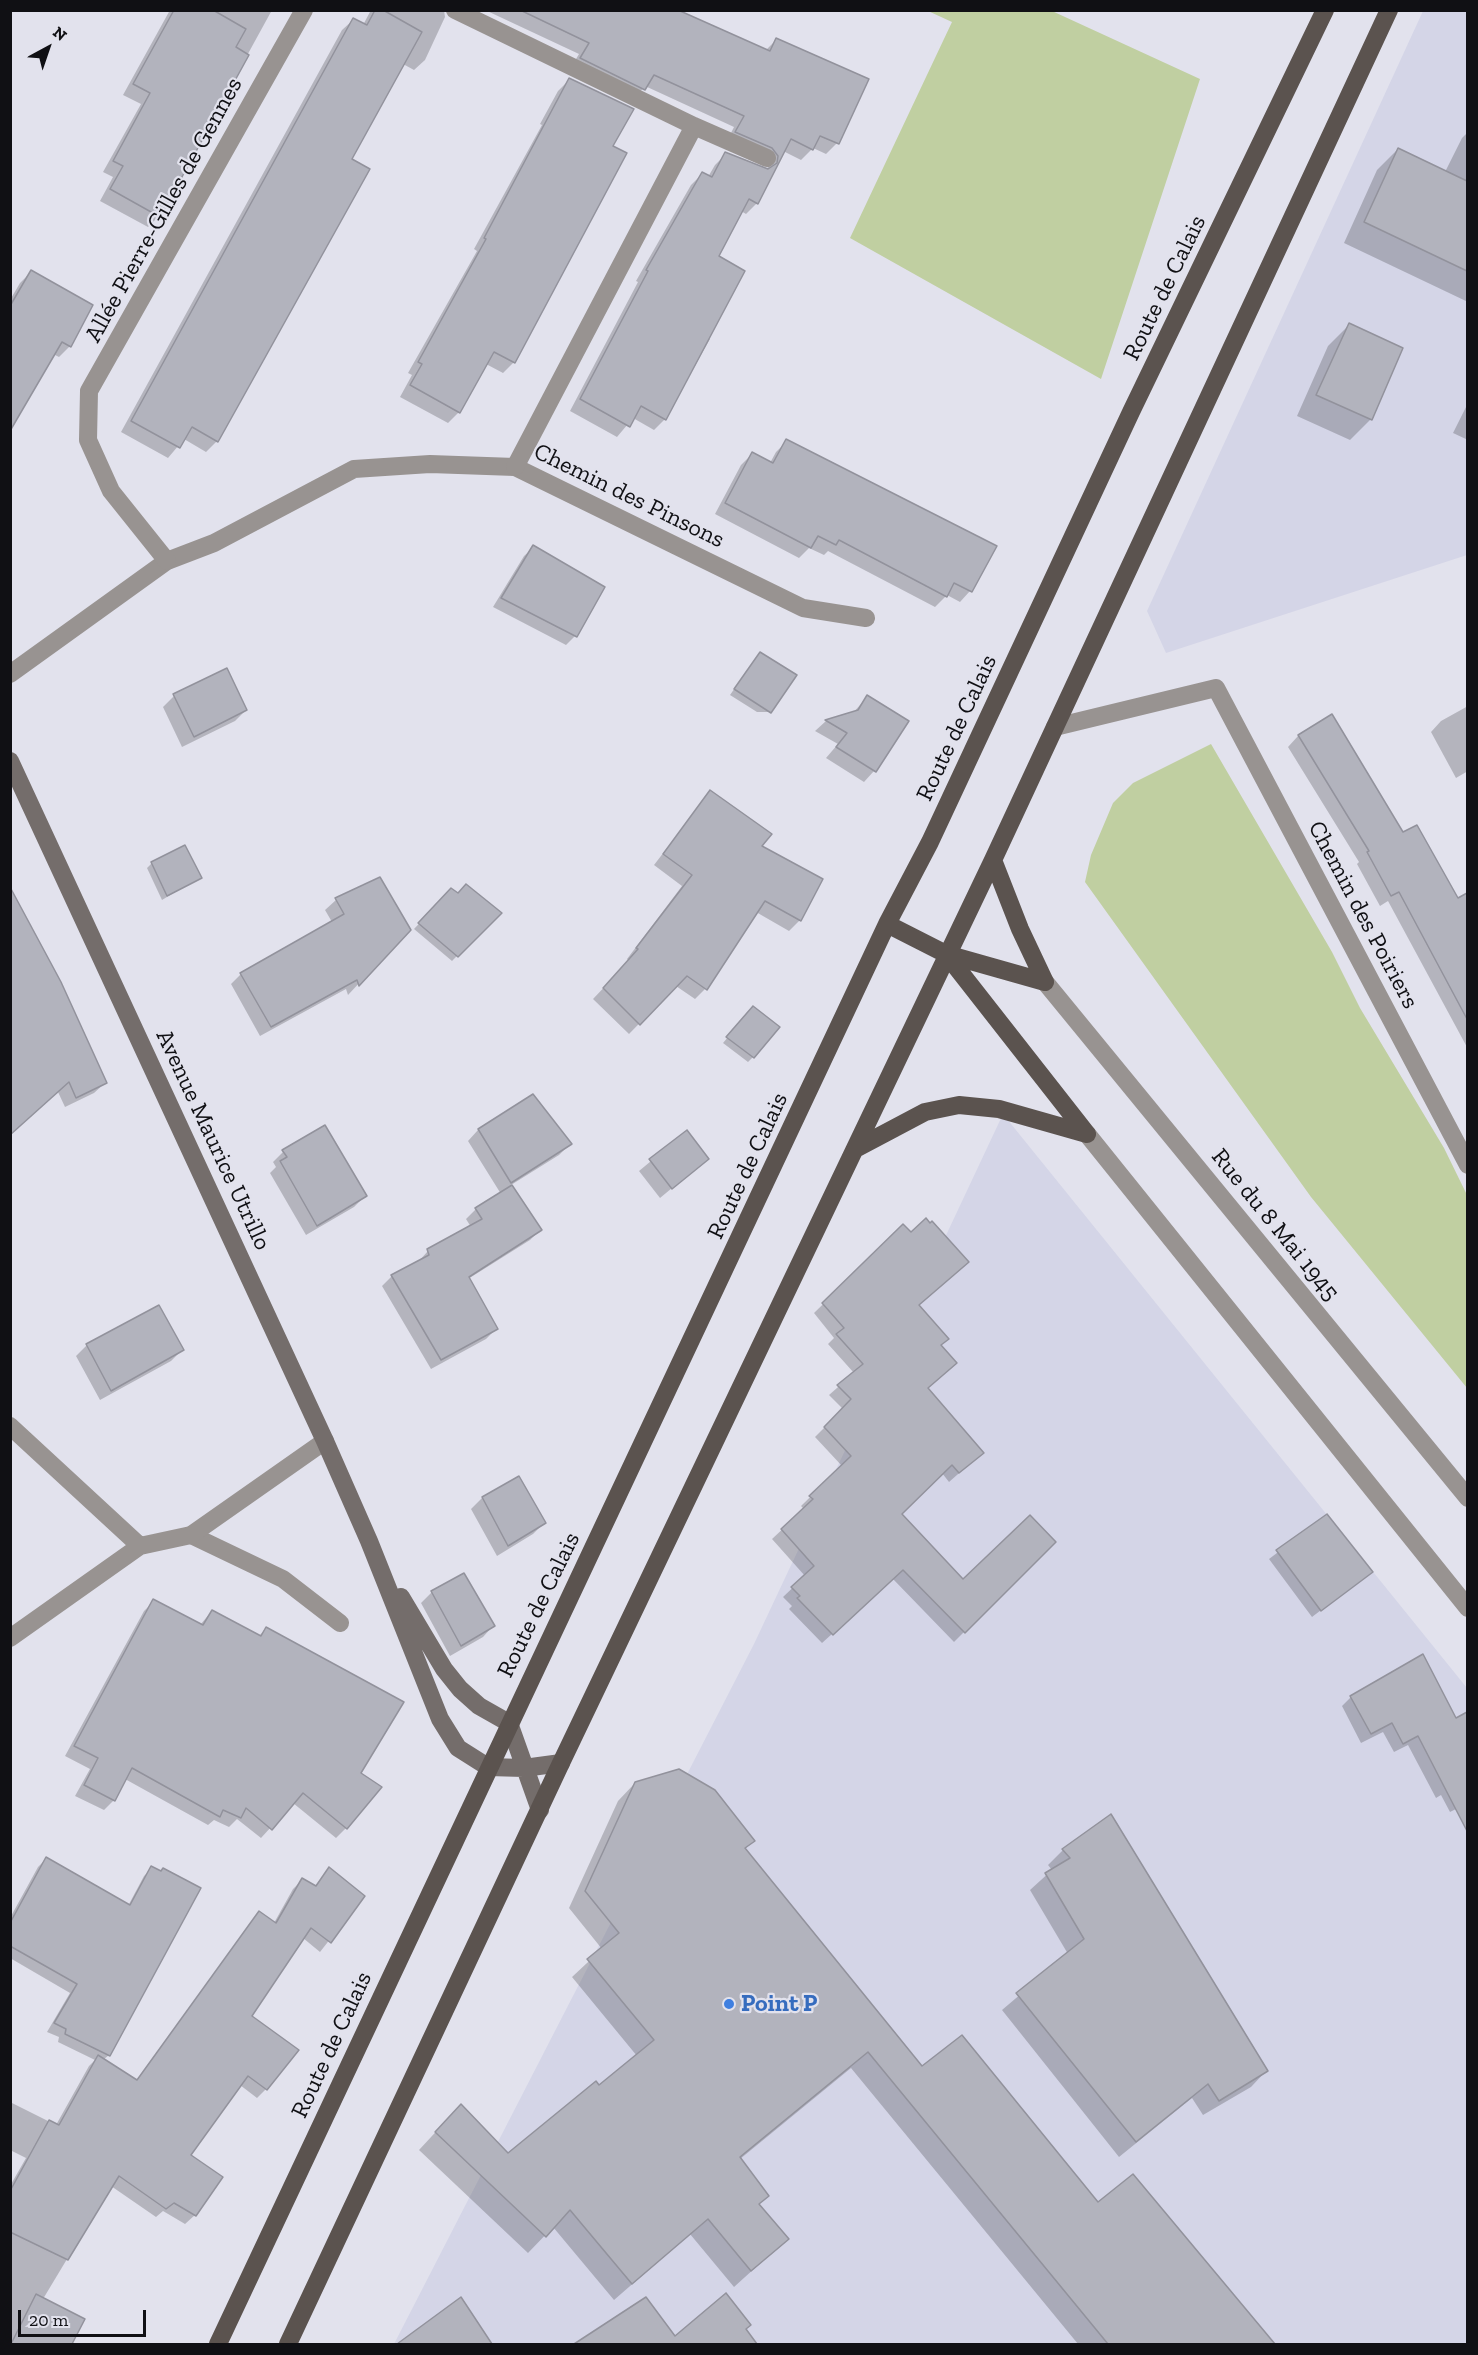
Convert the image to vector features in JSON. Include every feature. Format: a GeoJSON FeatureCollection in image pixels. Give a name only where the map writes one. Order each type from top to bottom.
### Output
{"type":"FeatureCollection","features":[{"type":"Feature","properties":{"kind":"main road","name":"Route de Calais"},"geometry":{"type":"LineString","coordinates":[[218,2344],[488,1767],[729,1264],[887,924],[930,842],[1131,412],[1324,10]]}},
{"type":"Feature","properties":{"kind":"main road"},"geometry":{"type":"LineString","coordinates":[[288,2344],[561,1763],[857,1148],[946,954],[993,860],[1389,10]]}},
{"type":"Feature","properties":{"kind":"main road","name":"Avenue Maurice Utrillo"},"geometry":{"type":"LineString","coordinates":[[10,761],[325,1441],[369,1541],[440,1719],[458,1748],[488,1767]]}},
{"type":"Feature","properties":{"kind":"main road"},"geometry":{"type":"LineString","coordinates":[[993,860],[1020,929],[1045,982]]}},
{"type":"Feature","properties":{"kind":"main road"},"geometry":{"type":"LineString","coordinates":[[887,924],[946,954],[1045,982]]}},
{"type":"Feature","properties":{"kind":"main road"},"geometry":{"type":"LineString","coordinates":[[946,954],[1087,1134]]}},
{"type":"Feature","properties":{"kind":"main road"},"geometry":{"type":"LineString","coordinates":[[857,1148],[925,1112],[959,1105],[999,1109],[1087,1134]]}},
{"type":"Feature","properties":{"kind":"main road","name":"Avenue Maurice Utrillo"},"geometry":{"type":"LineString","coordinates":[[369,1541],[444,1669],[479,1706],[509,1723]]}},
{"type":"Feature","properties":{"kind":"main road"},"geometry":{"type":"LineString","coordinates":[[509,1723],[540,1810]]}},
{"type":"Feature","properties":{"kind":"main road"},"geometry":{"type":"LineString","coordinates":[[488,1767],[524,1768],[561,1763]]}},
{"type":"Feature","properties":{"kind":"street","name":"Allée Pierre-Gilles de Gennes"},"geometry":{"type":"LineString","coordinates":[[167,561],[111,490],[88,440],[89,391],[304,10]]}},
{"type":"Feature","properties":{"kind":"street"},"geometry":{"type":"LineString","coordinates":[[455,10],[694,126],[767,158]]}},
{"type":"Feature","properties":{"kind":"street"},"geometry":{"type":"LineString","coordinates":[[515,467],[694,126]]}},
{"type":"Feature","properties":{"kind":"street","name":"Chemin des Pinsons"},"geometry":{"type":"LineString","coordinates":[[10,674],[167,561],[214,543],[354,469],[430,464],[515,467],[803,608],[866,618]]}},
{"type":"Feature","properties":{"kind":"street","name":"Chemin des Poiriers"},"geometry":{"type":"LineString","coordinates":[[1055,727],[1215,688],[1467,1165]]}},
{"type":"Feature","properties":{"kind":"street","name":"Rue du 8 Mai 1945"},"geometry":{"type":"LineString","coordinates":[[1045,982],[1467,1498]]}},
{"type":"Feature","properties":{"kind":"street"},"geometry":{"type":"LineString","coordinates":[[1087,1134],[1467,1608]]}},
{"type":"Feature","properties":{"kind":"street"},"geometry":{"type":"LineString","coordinates":[[10,1425],[140,1546]]}},
{"type":"Feature","properties":{"kind":"street"},"geometry":{"type":"LineString","coordinates":[[10,1638],[140,1546],[191,1535],[325,1441]]}},
{"type":"Feature","properties":{"kind":"street"},"geometry":{"type":"LineString","coordinates":[[191,1535],[283,1579],[340,1623]]}},
{"type":"Feature","properties":{"kind":"shaded area"},"geometry":{"type":"Polygon","coordinates":[[[1423,11],[1467,11],[1467,555],[1166,653],[1147,611],[1423,11]]]}},
{"type":"Feature","properties":{"kind":"shaded area"},"geometry":{"type":"Polygon","coordinates":[[[1003,1114],[1467,1688],[1467,2344],[394,2344],[754,1644],[1003,1114]]]}},
{"type":"Feature","properties":{"kind":"green space"},"geometry":{"type":"Polygon","coordinates":[[[928,11],[1052,11],[1200,79],[1101,379],[850,238],[952,22],[928,11]]]}},
{"type":"Feature","properties":{"kind":"green space"},"geometry":{"type":"Polygon","coordinates":[[[1211,744],[1332,952],[1360,1008],[1444,1148],[1467,1195],[1467,1388],[1311,1197],[1085,882],[1091,855],[1113,803],[1133,783],[1211,744]]]}},
{"type":"Feature","properties":{"kind":"building"},"geometry":{"type":"Polygon","coordinates":[[[174,10],[213,10],[246,29],[236,47],[249,55],[160,217],[110,189],[123,166],[113,161],[150,93],[133,84],[174,10]]]}},
{"type":"Feature","properties":{"kind":"building"},"geometry":{"type":"Polygon","coordinates":[[[375,10],[383,10],[422,32],[352,159],[370,169],[218,442],[192,427],[180,448],[131,421],[353,18],[367,25],[375,10]]]}},
{"type":"Feature","properties":{"kind":"building"},"geometry":{"type":"Polygon","coordinates":[[[520,10],[678,10],[770,51],[776,38],[869,79],[839,144],[820,136],[813,150],[791,139],[758,204],[749,199],[719,256],[745,271],[666,420],[641,406],[630,427],[580,399],[648,271],[646,270],[702,172],[712,177],[725,152],[768,169],[777,163],[778,156],[772,148],[735,132],[744,116],[654,75],[645,90],[580,58],[589,43],[520,10]]]}},
{"type":"Feature","properties":{"kind":"building"},"geometry":{"type":"Polygon","coordinates":[[[569,78],[634,109],[613,146],[627,153],[515,363],[494,352],[460,413],[410,385],[422,364],[418,362],[486,239],[484,238],[569,78]]]}},
{"type":"Feature","properties":{"kind":"building"},"geometry":{"type":"Polygon","coordinates":[[[1398,148],[1467,181],[1467,271],[1364,222],[1398,148]]]}},
{"type":"Feature","properties":{"kind":"building"},"geometry":{"type":"Polygon","coordinates":[[[31,270],[93,305],[71,347],[62,342],[10,431],[10,306],[31,270]]]}},
{"type":"Feature","properties":{"kind":"building"},"geometry":{"type":"Polygon","coordinates":[[[1349,323],[1403,348],[1372,420],[1316,395],[1349,323]]]}},
{"type":"Feature","properties":{"kind":"building"},"geometry":{"type":"Polygon","coordinates":[[[786,439],[997,546],[972,592],[954,583],[947,597],[839,540],[836,545],[818,536],[811,548],[725,503],[752,452],[773,463],[786,439]]]}},
{"type":"Feature","properties":{"kind":"building"},"geometry":{"type":"Polygon","coordinates":[[[533,545],[605,587],[577,637],[501,598],[533,545]]]}},
{"type":"Feature","properties":{"kind":"building"},"geometry":{"type":"Polygon","coordinates":[[[760,652],[797,675],[771,713],[734,689],[760,652]]]}},
{"type":"Feature","properties":{"kind":"building"},"geometry":{"type":"Polygon","coordinates":[[[227,668],[247,710],[194,737],[173,694],[227,668]]]}},
{"type":"Feature","properties":{"kind":"building"},"geometry":{"type":"Polygon","coordinates":[[[867,695],[909,721],[876,772],[836,747],[847,733],[825,720],[858,710],[867,695]]]}},
{"type":"Feature","properties":{"kind":"building"},"geometry":{"type":"Polygon","coordinates":[[[1332,714],[1403,832],[1417,825],[1458,898],[1467,893],[1467,1019],[1399,892],[1391,896],[1367,852],[1369,851],[1298,735],[1332,714]]]}},
{"type":"Feature","properties":{"kind":"building"},"geometry":{"type":"Polygon","coordinates":[[[710,790],[772,834],[762,846],[823,879],[801,921],[765,901],[707,990],[687,976],[640,1025],[603,988],[638,949],[636,948],[692,875],[663,854],[710,790]]]}},
{"type":"Feature","properties":{"kind":"building"},"geometry":{"type":"Polygon","coordinates":[[[185,845],[202,878],[167,896],[151,862],[185,845]]]}},
{"type":"Feature","properties":{"kind":"building"},"geometry":{"type":"Polygon","coordinates":[[[380,877],[411,930],[359,986],[357,980],[271,1027],[240,973],[344,914],[335,898],[380,877]]]}},
{"type":"Feature","properties":{"kind":"building"},"geometry":{"type":"Polygon","coordinates":[[[466,884],[502,913],[458,957],[418,923],[451,888],[458,893],[466,884]]]}},
{"type":"Feature","properties":{"kind":"building"},"geometry":{"type":"Polygon","coordinates":[[[10,887],[61,982],[107,1083],[76,1098],[69,1082],[10,1135],[10,887]]]}},
{"type":"Feature","properties":{"kind":"building"},"geometry":{"type":"Polygon","coordinates":[[[753,1006],[780,1027],[754,1058],[726,1037],[753,1006]]]}},
{"type":"Feature","properties":{"kind":"building"},"geometry":{"type":"Polygon","coordinates":[[[533,1094],[572,1144],[511,1183],[478,1129],[533,1094]]]}},
{"type":"Feature","properties":{"kind":"building"},"geometry":{"type":"Polygon","coordinates":[[[325,1125],[367,1196],[317,1226],[280,1161],[287,1157],[282,1150],[325,1125]]]}},
{"type":"Feature","properties":{"kind":"building"},"geometry":{"type":"Polygon","coordinates":[[[687,1130],[709,1159],[672,1189],[649,1159],[687,1130]]]}},
{"type":"Feature","properties":{"kind":"building"},"geometry":{"type":"Polygon","coordinates":[[[512,1185],[542,1230],[469,1277],[498,1329],[441,1360],[391,1275],[429,1255],[427,1249],[482,1219],[475,1208],[512,1185]]]}},
{"type":"Feature","properties":{"kind":"building"},"geometry":{"type":"Polygon","coordinates":[[[926,1218],[930,1223],[932,1221],[969,1262],[919,1305],[949,1339],[941,1345],[957,1363],[928,1388],[984,1453],[959,1473],[952,1465],[902,1514],[963,1579],[1030,1515],[1056,1542],[965,1633],[903,1570],[833,1635],[797,1598],[800,1596],[791,1587],[814,1566],[781,1529],[813,1499],[809,1496],[851,1456],[824,1427],[851,1399],[837,1385],[863,1364],[836,1334],[844,1328],[822,1303],[903,1224],[911,1232],[926,1218]]]}},
{"type":"Feature","properties":{"kind":"building"},"geometry":{"type":"Polygon","coordinates":[[[159,1305],[184,1350],[111,1391],[86,1344],[159,1305]]]}},
{"type":"Feature","properties":{"kind":"building"},"geometry":{"type":"Polygon","coordinates":[[[519,1476],[546,1523],[508,1546],[482,1497],[519,1476]]]}},
{"type":"Feature","properties":{"kind":"building"},"geometry":{"type":"Polygon","coordinates":[[[1327,1514],[1373,1572],[1321,1611],[1276,1550],[1327,1514]]]}},
{"type":"Feature","properties":{"kind":"building"},"geometry":{"type":"Polygon","coordinates":[[[464,1573],[495,1626],[461,1646],[431,1591],[464,1573]]]}},
{"type":"Feature","properties":{"kind":"building"},"geometry":{"type":"Polygon","coordinates":[[[153,1599],[203,1625],[212,1610],[261,1636],[266,1627],[404,1702],[361,1773],[382,1787],[347,1829],[303,1793],[272,1830],[246,1808],[241,1818],[223,1810],[220,1817],[132,1768],[115,1801],[84,1785],[98,1758],[74,1746],[153,1599]]]}},
{"type":"Feature","properties":{"kind":"building"},"geometry":{"type":"Polygon","coordinates":[[[1423,1654],[1456,1718],[1467,1712],[1467,1831],[1418,1736],[1403,1744],[1392,1723],[1371,1734],[1350,1696],[1423,1654]]]}},
{"type":"Feature","properties":{"kind":"building"},"geometry":{"type":"Polygon","coordinates":[[[679,1769],[715,1790],[755,1841],[745,1848],[922,2066],[962,2035],[1098,2202],[1133,2174],[1275,2344],[1108,2344],[868,2052],[740,2157],[769,2196],[759,2204],[789,2239],[751,2271],[708,2219],[632,2284],[570,2210],[546,2237],[435,2132],[461,2104],[508,2153],[596,2081],[599,2085],[654,2040],[587,1959],[619,1933],[585,1891],[635,1782],[679,1769]]]}},
{"type":"Feature","properties":{"kind":"building"},"geometry":{"type":"Polygon","coordinates":[[[1111,1814],[1268,2071],[1219,2101],[1208,2084],[1136,2142],[1016,1993],[1084,1939],[1045,1873],[1070,1858],[1062,1849],[1111,1814]]]}},
{"type":"Feature","properties":{"kind":"building"},"geometry":{"type":"Polygon","coordinates":[[[46,1857],[130,1905],[151,1866],[161,1871],[163,1868],[201,1888],[110,2056],[65,2034],[66,2029],[54,2023],[77,1984],[10,1946],[10,1923],[46,1857]]]}},
{"type":"Feature","properties":{"kind":"building"},"geometry":{"type":"Polygon","coordinates":[[[329,1867],[365,1896],[331,1943],[311,1928],[252,2016],[299,2050],[267,2090],[248,2076],[191,2155],[223,2177],[196,2216],[174,2203],[166,2209],[119,2176],[68,2260],[10,2232],[10,2191],[49,2120],[59,2125],[98,2055],[137,2080],[259,1911],[276,1923],[302,1878],[316,1886],[329,1867]]]}},
{"type":"Feature","properties":{"kind":"building"},"geometry":{"type":"Polygon","coordinates":[[[726,2293],[751,2325],[746,2329],[757,2344],[574,2344],[646,2297],[675,2336],[726,2293]]]}},
{"type":"Feature","properties":{"kind":"building"},"geometry":{"type":"Polygon","coordinates":[[[36,2294],[85,2319],[72,2344],[11,2344],[36,2294]]]}},
{"type":"Feature","properties":{"kind":"building"},"geometry":{"type":"Polygon","coordinates":[[[461,2297],[492,2344],[397,2344],[461,2297]]]}},
{"type":"Feature","properties":{"kind":"place","name":"Point P"},"geometry":{"type":"Point","coordinates":[729,2004]}}]}
